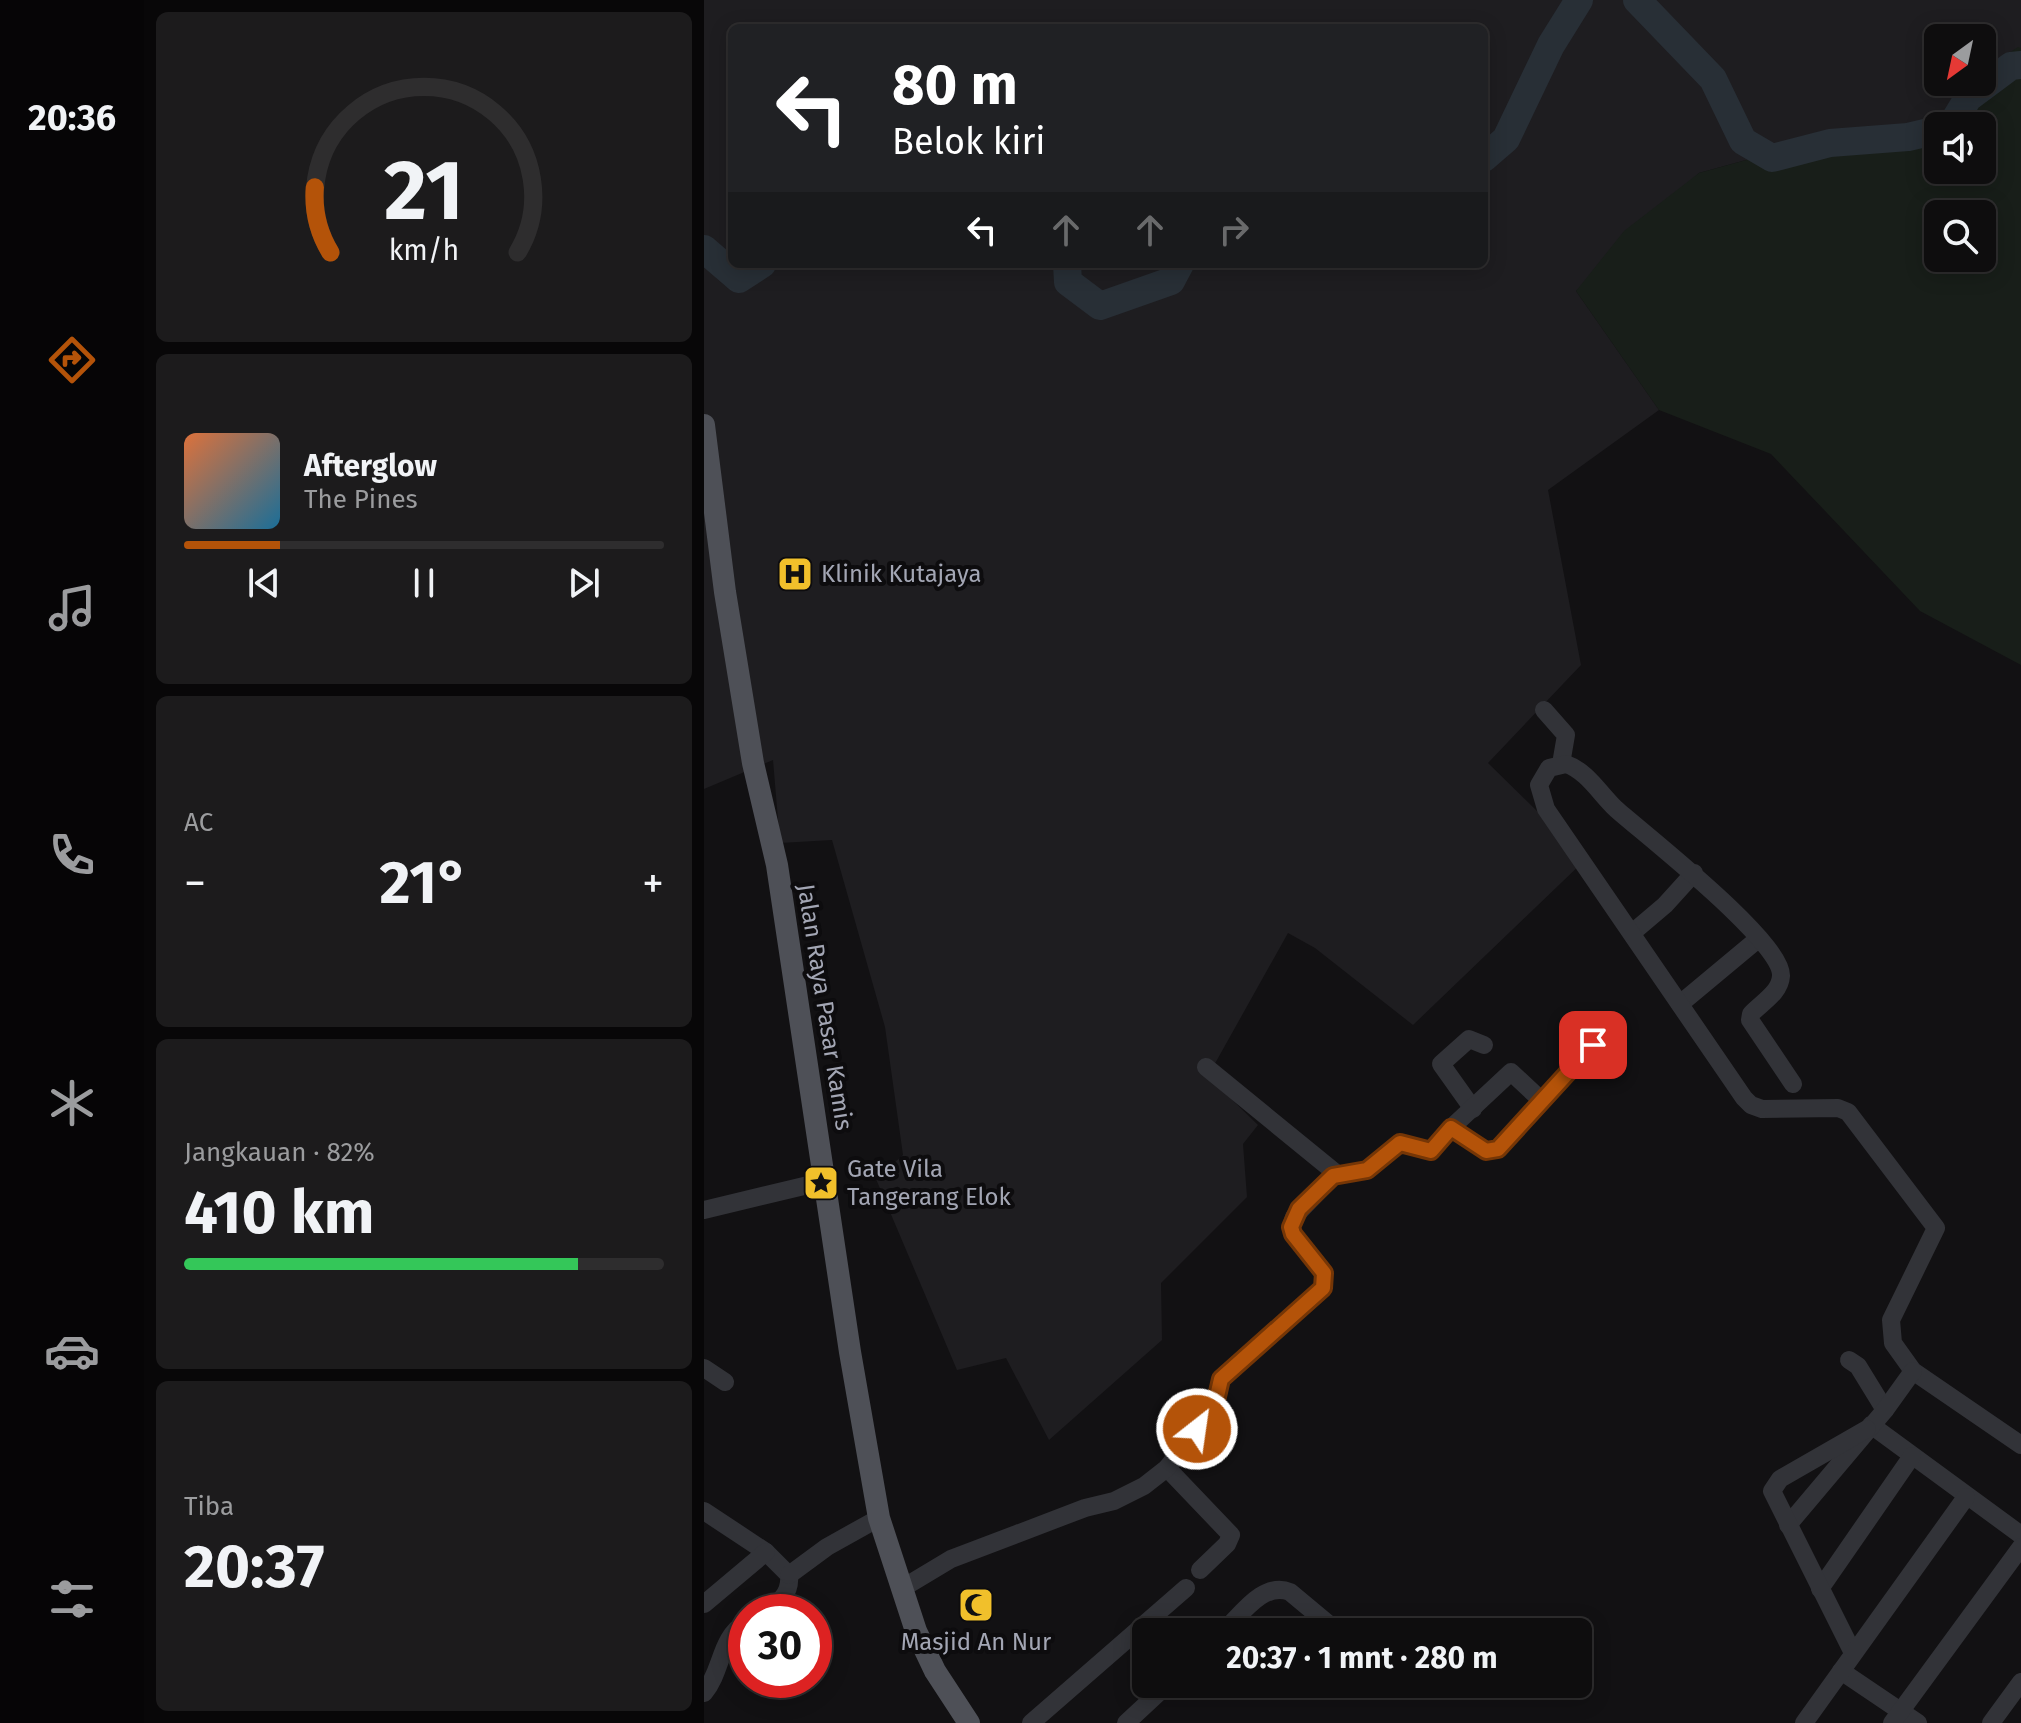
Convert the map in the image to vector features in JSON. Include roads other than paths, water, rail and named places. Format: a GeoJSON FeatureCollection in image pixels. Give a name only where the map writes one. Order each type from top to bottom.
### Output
{"type":"FeatureCollection","features":[{"type":"Feature","properties":{"kind":"main road","name":"Jalan Raya Pasar Kamis"},"geometry":{"type":"LineString","coordinates":[[704,425],[708,487],[753,763],[777,865],[850,1352],[879,1518],[916,1631],[935,1671],[969,1723]]}},
{"type":"Feature","properties":{"kind":"street"},"geometry":{"type":"LineString","coordinates":[[1544,710],[1566,735],[1561,764]]}},
{"type":"Feature","properties":{"kind":"street"},"geometry":{"type":"LineString","coordinates":[[1793,1084],[1750,1020],[1751,1014],[1768,999],[1781,977],[1775,958],[1694,873],[1616,809],[1582,773],[1571,765],[1549,768],[1541,778],[1539,792],[1546,809],[1748,1104],[1762,1109],[1846,1110],[1936,1228],[1891,1320],[1893,1343],[1913,1371],[2021,1445]]}},
{"type":"Feature","properties":{"kind":"street"},"geometry":{"type":"LineString","coordinates":[[1632,933],[1665,905],[1694,873]]}},
{"type":"Feature","properties":{"kind":"street"},"geometry":{"type":"LineString","coordinates":[[1680,1004],[1758,939]]}},
{"type":"Feature","properties":{"kind":"street"},"geometry":{"type":"LineString","coordinates":[[1451,1128],[1486,1151],[1494,1151],[1507,1141],[1593,1045],[1598,1035]]}},
{"type":"Feature","properties":{"kind":"street"},"geometry":{"type":"LineString","coordinates":[[1473,1109],[1441,1064],[1469,1039],[1484,1045]]}},
{"type":"Feature","properties":{"kind":"street"},"geometry":{"type":"LineString","coordinates":[[1206,1067],[1337,1174]]}},
{"type":"Feature","properties":{"kind":"street"},"geometry":{"type":"LineString","coordinates":[[901,1589],[951,1559],[1131,1493],[1167,1468],[1212,1410],[1221,1379],[1323,1288],[1324,1273],[1293,1234],[1291,1227],[1299,1209],[1337,1174],[1367,1170],[1400,1143],[1431,1151],[1511,1072],[1541,1100]]}},
{"type":"Feature","properties":{"kind":"street"},"geometry":{"type":"LineString","coordinates":[[704,1210],[825,1181]]}},
{"type":"Feature","properties":{"kind":"street"},"geometry":{"type":"LineString","coordinates":[[1849,1360],[1858,1366],[1885,1410]]}},
{"type":"Feature","properties":{"kind":"street"},"geometry":{"type":"LineString","coordinates":[[704,1368],[725,1382]]}},
{"type":"Feature","properties":{"kind":"street"},"geometry":{"type":"LineString","coordinates":[[1788,1525],[1885,1410],[1913,1371]]}},
{"type":"Feature","properties":{"kind":"street"},"geometry":{"type":"LineString","coordinates":[[1869,1427],[2021,1535]]}},
{"type":"Feature","properties":{"kind":"street"},"geometry":{"type":"LineString","coordinates":[[1853,1653],[1772,1494],[1777,1482],[1869,1427]]}},
{"type":"Feature","properties":{"kind":"street"},"geometry":{"type":"LineString","coordinates":[[1820,1589],[1912,1456]]}},
{"type":"Feature","properties":{"kind":"street"},"geometry":{"type":"LineString","coordinates":[[1167,1468],[1231,1535],[1227,1544],[1200,1570]]}},
{"type":"Feature","properties":{"kind":"street"},"geometry":{"type":"LineString","coordinates":[[1804,1723],[1966,1497]]}},
{"type":"Feature","properties":{"kind":"street"},"geometry":{"type":"LineString","coordinates":[[704,1511],[766,1552],[789,1575],[790,1585],[786,1594]]}},
{"type":"Feature","properties":{"kind":"street"},"geometry":{"type":"LineString","coordinates":[[789,1575],[827,1547],[879,1518]]}},
{"type":"Feature","properties":{"kind":"street"},"geometry":{"type":"LineString","coordinates":[[1896,1717],[2021,1547]]}},
{"type":"Feature","properties":{"kind":"street"},"geometry":{"type":"LineString","coordinates":[[704,1604],[766,1552]]}},
{"type":"Feature","properties":{"kind":"street"},"geometry":{"type":"LineString","coordinates":[[1031,1723],[1186,1588]]}},
{"type":"Feature","properties":{"kind":"street"},"geometry":{"type":"LineString","coordinates":[[1238,1618],[1269,1590],[1281,1589],[1290,1592],[1321,1618]]}},
{"type":"Feature","properties":{"kind":"street"},"geometry":{"type":"LineString","coordinates":[[704,1693],[717,1674],[728,1639]]}},
{"type":"Feature","properties":{"kind":"street"},"geometry":{"type":"LineString","coordinates":[[1841,1671],[1896,1717],[1918,1723]]}},
{"type":"Feature","properties":{"kind":"street"},"geometry":{"type":"LineString","coordinates":[[1991,1723],[2021,1682]]}},
{"type":"Feature","properties":{"kind":"street"},"geometry":{"type":"LineString","coordinates":[[1126,1723],[1153,1698]]}},
{"type":"Feature","properties":{"kind":"waterway"},"geometry":{"type":"LineString","coordinates":[[1488,155],[1506,139],[1551,45],[1579,0]]}},
{"type":"Feature","properties":{"kind":"waterway"},"geometry":{"type":"LineString","coordinates":[[1637,0],[1713,79],[1743,141],[1772,158],[1830,143],[1924,133]]}},
{"type":"Feature","properties":{"kind":"waterway"},"geometry":{"type":"LineString","coordinates":[[1960,112],[1968,98],[2011,66],[2021,65]]}},
{"type":"Feature","properties":{"kind":"waterway"},"geometry":{"type":"LineString","coordinates":[[704,249],[739,279],[756,268]]}},
{"type":"Feature","properties":{"kind":"waterway"},"geometry":{"type":"LineString","coordinates":[[1067,268],[1068,282],[1100,306],[1171,281],[1178,268]]}},
{"type":"Feature","properties":{"kind":"place","name":"Klinik Kutajaya"},"geometry":{"type":"Point","coordinates":[795,574]}},
{"type":"Feature","properties":{"kind":"place","name":"Gate Vila Tangerang Elok"},"geometry":{"type":"Point","coordinates":[821,1183]}},
{"type":"Feature","properties":{"kind":"place","name":"Masjid An Nur"},"geometry":{"type":"Point","coordinates":[976,1605]}}]}
